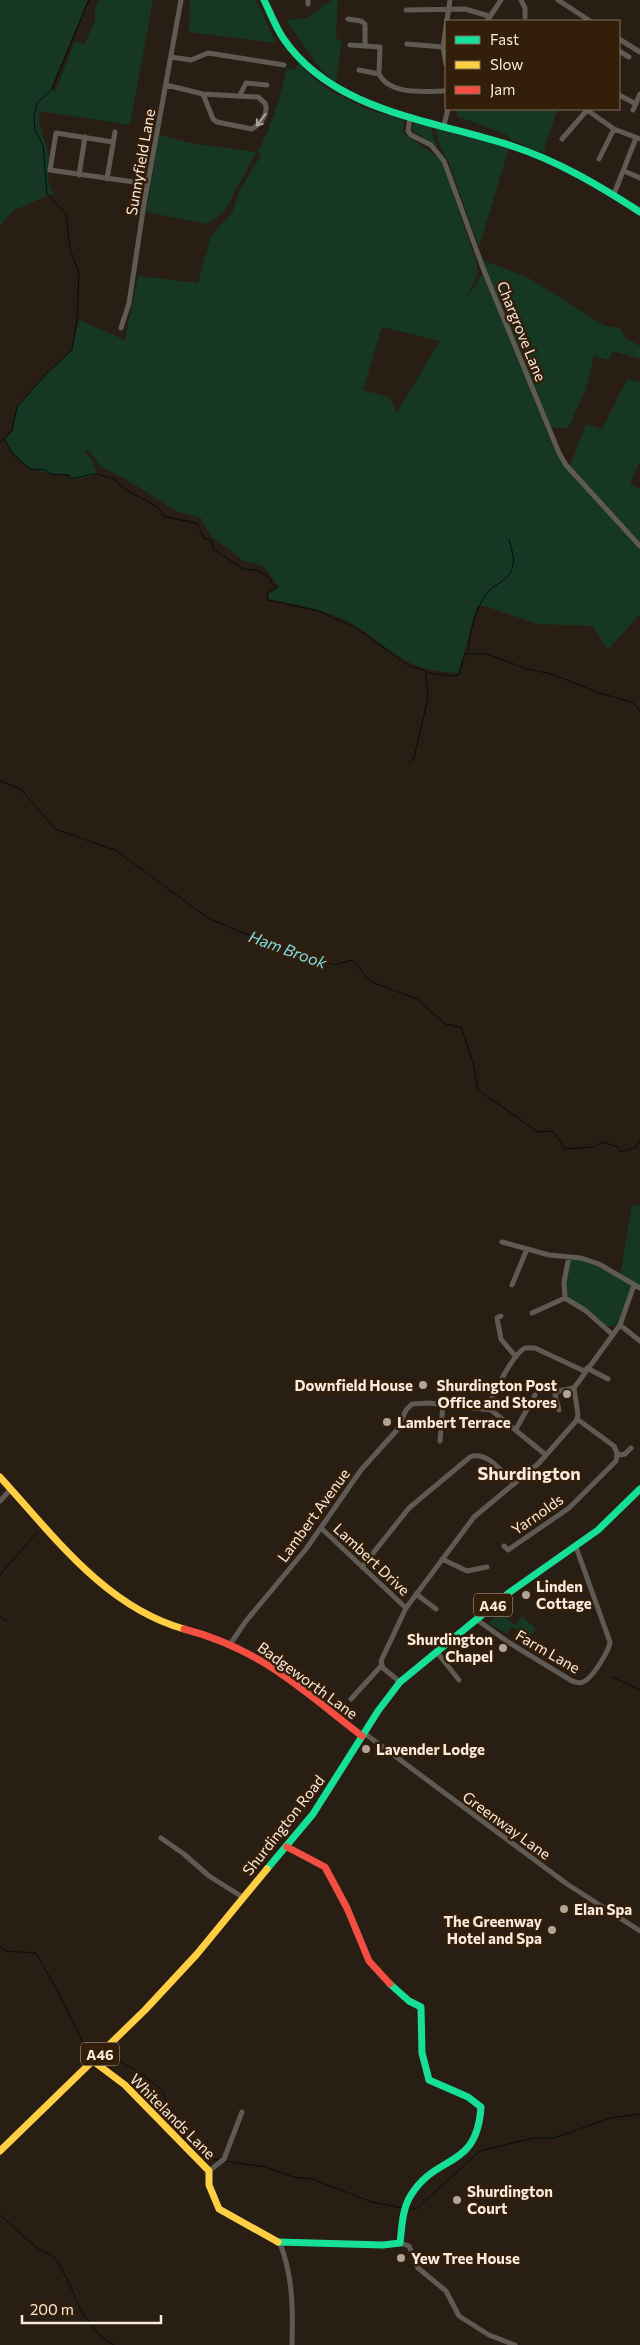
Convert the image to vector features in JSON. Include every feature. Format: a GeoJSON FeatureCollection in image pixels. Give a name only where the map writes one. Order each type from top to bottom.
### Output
{"type":"FeatureCollection","features":[{"type":"Feature","properties":{"kind":"street","name":"Sunnyfield Lane"},"geometry":{"type":"LineString","coordinates":[[121,328],[129,303],[181,0]]}},
{"type":"Feature","properties":{"kind":"street"},"geometry":{"type":"LineString","coordinates":[[264,0],[286,43],[318,76],[357,100],[490,138],[536,155],[563,166],[614,194],[640,212]]}},
{"type":"Feature","properties":{"kind":"street"},"geometry":{"type":"LineString","coordinates":[[446,20],[450,0]]}},
{"type":"Feature","properties":{"kind":"street"},"geometry":{"type":"LineString","coordinates":[[406,10],[470,9],[488,19],[501,0]]}},
{"type":"Feature","properties":{"kind":"street"},"geometry":{"type":"LineString","coordinates":[[522,0],[528,8],[525,17]]}},
{"type":"Feature","properties":{"kind":"street"},"geometry":{"type":"LineString","coordinates":[[558,0],[588,20]]}},
{"type":"Feature","properties":{"kind":"street"},"geometry":{"type":"LineString","coordinates":[[348,19],[361,20],[365,24],[365,46]]}},
{"type":"Feature","properties":{"kind":"street"},"geometry":{"type":"LineString","coordinates":[[445,28],[443,47],[445,58]]}},
{"type":"Feature","properties":{"kind":"street"},"geometry":{"type":"LineString","coordinates":[[419,45],[420,38]]}},
{"type":"Feature","properties":{"kind":"street"},"geometry":{"type":"LineString","coordinates":[[620,40],[640,52]]}},
{"type":"Feature","properties":{"kind":"street"},"geometry":{"type":"LineString","coordinates":[[407,44],[443,47]]}},
{"type":"Feature","properties":{"kind":"street"},"geometry":{"type":"LineString","coordinates":[[350,45],[380,47],[379,74],[386,83],[402,89],[445,91]]}},
{"type":"Feature","properties":{"kind":"street"},"geometry":{"type":"LineString","coordinates":[[620,52],[629,57]]}},
{"type":"Feature","properties":{"kind":"street"},"geometry":{"type":"LineString","coordinates":[[172,57],[191,60],[208,53],[284,65]]}},
{"type":"Feature","properties":{"kind":"street"},"geometry":{"type":"LineString","coordinates":[[359,70],[379,74]]}},
{"type":"Feature","properties":{"kind":"street"},"geometry":{"type":"LineString","coordinates":[[240,94],[246,83],[267,85]]}},
{"type":"Feature","properties":{"kind":"street"},"geometry":{"type":"LineString","coordinates":[[166,85],[203,94],[240,94],[258,97],[266,105],[266,113],[262,121],[252,129],[216,122],[203,94]]}},
{"type":"Feature","properties":{"kind":"street"},"geometry":{"type":"LineString","coordinates":[[634,110],[640,94]]}},
{"type":"Feature","properties":{"kind":"street"},"geometry":{"type":"LineString","coordinates":[[620,96],[636,104]]}},
{"type":"Feature","properties":{"kind":"street"},"geometry":{"type":"LineString","coordinates":[[444,125],[448,110]]}},
{"type":"Feature","properties":{"kind":"street"},"geometry":{"type":"LineString","coordinates":[[563,139],[587,110]]}},
{"type":"Feature","properties":{"kind":"street"},"geometry":{"type":"LineString","coordinates":[[589,110],[614,129],[638,139],[614,194]]}},
{"type":"Feature","properties":{"kind":"street","name":"Chargrove Lane"},"geometry":{"type":"LineString","coordinates":[[410,116],[408,131],[411,135],[431,145],[444,161],[482,268],[558,453],[566,465],[640,546]]}},
{"type":"Feature","properties":{"kind":"street"},"geometry":{"type":"LineString","coordinates":[[599,159],[614,129]]}},
{"type":"Feature","properties":{"kind":"street"},"geometry":{"type":"LineString","coordinates":[[107,179],[115,132]]}},
{"type":"Feature","properties":{"kind":"street"},"geometry":{"type":"LineString","coordinates":[[113,142],[56,133],[50,170],[148,184]]}},
{"type":"Feature","properties":{"kind":"street"},"geometry":{"type":"LineString","coordinates":[[80,175],[85,137]]}},
{"type":"Feature","properties":{"kind":"street"},"geometry":{"type":"LineString","coordinates":[[624,170],[640,178]]}},
{"type":"Feature","properties":{"kind":"street"},"geometry":{"type":"LineString","coordinates":[[502,1242],[581,1258],[599,1264],[640,1288]]}},
{"type":"Feature","properties":{"kind":"street"},"geometry":{"type":"LineString","coordinates":[[512,1285],[527,1248]]}},
{"type":"Feature","properties":{"kind":"street"},"geometry":{"type":"LineString","coordinates":[[565,1298],[564,1282],[569,1257]]}},
{"type":"Feature","properties":{"kind":"street"},"geometry":{"type":"LineString","coordinates":[[351,1699],[382,1665],[382,1658],[406,1608],[477,1513],[514,1484],[546,1455],[577,1419],[574,1388],[620,1325],[634,1285]]}},
{"type":"Feature","properties":{"kind":"street"},"geometry":{"type":"LineString","coordinates":[[532,1313],[565,1298]]}},
{"type":"Feature","properties":{"kind":"street"},"geometry":{"type":"LineString","coordinates":[[565,1298],[586,1311],[613,1335]]}},
{"type":"Feature","properties":{"kind":"street"},"geometry":{"type":"LineString","coordinates":[[496,1317],[501,1339],[512,1355],[516,1357]]}},
{"type":"Feature","properties":{"kind":"street"},"geometry":{"type":"LineString","coordinates":[[620,1325],[640,1341]]}},
{"type":"Feature","properties":{"kind":"street"},"geometry":{"type":"LineString","coordinates":[[488,1409],[491,1400],[516,1357],[523,1349],[533,1347],[608,1379]]}},
{"type":"Feature","properties":{"kind":"street"},"geometry":{"type":"LineString","coordinates":[[559,1410],[555,1395],[558,1392],[574,1388]]}},
{"type":"Feature","properties":{"kind":"street"},"geometry":{"type":"LineString","coordinates":[[516,1429],[535,1395]]}},
{"type":"Feature","properties":{"kind":"street","name":"Lambert Avenue"},"geometry":{"type":"LineString","coordinates":[[231,1643],[246,1621],[321,1528],[361,1470],[397,1430],[406,1410],[416,1403],[443,1404]]}},
{"type":"Feature","properties":{"kind":"street"},"geometry":{"type":"LineString","coordinates":[[440,1441],[443,1404],[488,1409],[516,1429],[546,1455]]}},
{"type":"Feature","properties":{"kind":"street"},"geometry":{"type":"LineString","coordinates":[[577,1419],[614,1446],[618,1455]]}},
{"type":"Feature","properties":{"kind":"street","name":"Yarnolds"},"geometry":{"type":"LineString","coordinates":[[508,1550],[583,1497],[616,1461],[618,1455],[625,1454],[631,1448]]}},
{"type":"Feature","properties":{"kind":"street"},"geometry":{"type":"LineString","coordinates":[[362,1567],[409,1508],[475,1455],[486,1458],[514,1484]]}},
{"type":"Feature","properties":{"kind":"street","name":"Badgeworth Lane"},"geometry":{"type":"LineString","coordinates":[[0,1477],[74,1559],[139,1612],[161,1623],[231,1643],[286,1677],[363,1735]]}},
{"type":"Feature","properties":{"kind":"street"},"geometry":{"type":"LineString","coordinates":[[0,1501],[11,1489]]}},
{"type":"Feature","properties":{"kind":"street","name":"Shurdington Road"},"geometry":{"type":"LineString","coordinates":[[0,2151],[93,2061],[197,1954],[287,1847],[332,1787],[363,1735],[400,1682],[510,1592],[598,1530],[640,1489]]}},
{"type":"Feature","properties":{"kind":"street","name":"Lambert Drive"},"geometry":{"type":"LineString","coordinates":[[321,1528],[406,1608]]}},
{"type":"Feature","properties":{"kind":"street","name":"Farm Lane"},"geometry":{"type":"LineString","coordinates":[[476,1619],[508,1642],[572,1680],[579,1683],[586,1681],[599,1664],[610,1642],[576,1547]]}},
{"type":"Feature","properties":{"kind":"street"},"geometry":{"type":"LineString","coordinates":[[442,1559],[467,1571],[487,1567]]}},
{"type":"Feature","properties":{"kind":"street"},"geometry":{"type":"LineString","coordinates":[[416,1594],[436,1609]]}},
{"type":"Feature","properties":{"kind":"street"},"geometry":{"type":"LineString","coordinates":[[436,1651],[459,1680]]}},
{"type":"Feature","properties":{"kind":"street"},"geometry":{"type":"LineString","coordinates":[[382,1665],[400,1682]]}},
{"type":"Feature","properties":{"kind":"street","name":"Greenway Lane"},"geometry":{"type":"LineString","coordinates":[[363,1735],[572,1888],[640,1931]]}},
{"type":"Feature","properties":{"kind":"street"},"geometry":{"type":"LineString","coordinates":[[161,1838],[184,1854],[209,1876],[244,1898]]}},
{"type":"Feature","properties":{"kind":"street"},"geometry":{"type":"LineString","coordinates":[[287,1847],[325,1867],[347,1908],[369,1961],[395,1989],[421,2008],[422,2052],[429,2080],[472,2100],[481,2107],[481,2127],[475,2141],[417,2186],[410,2194],[404,2214],[400,2243],[409,2246],[421,2272],[446,2291],[459,2316],[488,2335],[515,2345]]}},
{"type":"Feature","properties":{"kind":"street","name":"Whitelands Lane"},"geometry":{"type":"LineString","coordinates":[[93,2061],[125,2085],[209,2172],[211,2192],[219,2209],[280,2243],[383,2245],[400,2243]]}},
{"type":"Feature","properties":{"kind":"street"},"geometry":{"type":"LineString","coordinates":[[209,2172],[224,2159],[242,2112]]}},
{"type":"Feature","properties":{"kind":"street"},"geometry":{"type":"LineString","coordinates":[[280,2243],[288,2267],[293,2302],[292,2345]]}},
{"type":"Feature","properties":{"kind":"green space"},"geometry":{"type":"Polygon","coordinates":[[[0,0],[88,0],[51,88],[55,91],[75,41],[85,44],[95,20],[95,8],[99,0],[153,0],[130,125],[39,111],[39,122],[49,156],[48,179],[53,193],[13,211],[0,226],[0,0]]]}},
{"type":"Feature","properties":{"kind":"green space"},"geometry":{"type":"Polygon","coordinates":[[[190,0],[256,0],[276,43],[189,32],[190,0]]]}},
{"type":"Feature","properties":{"kind":"green space"},"geometry":{"type":"Polygon","coordinates":[[[332,0],[338,0],[336,38],[342,41],[336,82],[322,71],[286,20],[306,18],[332,0]]]}},
{"type":"Feature","properties":{"kind":"green space"},"geometry":{"type":"Polygon","coordinates":[[[300,62],[305,71],[327,89],[369,110],[404,120],[403,133],[441,159],[477,264],[478,274],[464,302],[481,276],[484,276],[556,454],[567,469],[640,550],[640,614],[608,650],[593,626],[538,624],[484,606],[477,606],[458,673],[425,668],[413,664],[392,652],[346,620],[314,609],[269,599],[268,594],[279,586],[263,566],[244,561],[211,536],[201,518],[176,511],[122,477],[101,467],[89,450],[85,452],[92,460],[97,474],[81,479],[70,478],[69,475],[30,469],[12,453],[5,440],[12,431],[17,407],[47,373],[72,350],[79,320],[125,340],[138,276],[198,283],[211,236],[232,213],[240,189],[260,157],[260,153],[257,153],[275,111],[287,67],[294,70],[300,62]],[[382,327],[363,390],[389,397],[397,412],[440,341],[382,327]]]}},
{"type":"Feature","properties":{"kind":"green space"},"geometry":{"type":"Polygon","coordinates":[[[457,110],[558,110],[546,142],[544,154],[512,140],[507,135],[457,116],[457,110]]]}},
{"type":"Feature","properties":{"kind":"green space"},"geometry":{"type":"Polygon","coordinates":[[[416,123],[430,126],[437,147],[412,130],[412,125],[416,123]]]}},
{"type":"Feature","properties":{"kind":"green space"},"geometry":{"type":"Polygon","coordinates":[[[433,125],[509,148],[479,247],[449,163],[443,153],[433,125]]]}},
{"type":"Feature","properties":{"kind":"green space"},"geometry":{"type":"Polygon","coordinates":[[[159,135],[191,143],[256,152],[224,213],[207,224],[146,212],[159,135]]]}},
{"type":"Feature","properties":{"kind":"green space"},"geometry":{"type":"Polygon","coordinates":[[[482,260],[527,277],[605,326],[619,328],[627,339],[640,346],[640,359],[612,351],[609,360],[594,356],[585,391],[568,428],[550,427],[482,260]]]}},
{"type":"Feature","properties":{"kind":"green space"},"geometry":{"type":"Polygon","coordinates":[[[627,379],[640,382],[640,461],[630,484],[640,489],[640,542],[570,466],[586,424],[602,429],[627,379]]]}},
{"type":"Feature","properties":{"kind":"green space"},"geometry":{"type":"Polygon","coordinates":[[[632,1204],[640,1206],[640,1288],[634,1285],[620,1325],[603,1327],[568,1300],[564,1282],[569,1257],[581,1258],[620,1276],[632,1204]]]}},
{"type":"Feature","properties":{"kind":"green space"},"geometry":{"type":"Polygon","coordinates":[[[497,1614],[501,1617],[503,1615],[515,1625],[522,1616],[536,1629],[528,1639],[512,1627],[507,1634],[489,1623],[497,1614]]]}},
{"type":"Feature","properties":{"kind":"waterway"},"geometry":{"type":"LineString","coordinates":[[0,442],[12,431],[17,407],[47,373],[72,350],[77,320],[79,273],[70,249],[66,214],[47,194],[43,145],[35,130],[34,116],[37,103],[52,89],[89,0]]}},
{"type":"Feature","properties":{"kind":"waterway"},"geometry":{"type":"LineString","coordinates":[[5,440],[12,453],[30,469],[45,470],[50,474],[69,475],[70,478],[95,474],[114,478],[125,489],[154,505],[165,517],[197,523],[204,538],[212,541],[213,549],[243,569],[256,570],[270,578],[272,584],[277,588],[267,593],[268,600],[318,611],[356,628],[408,665],[434,674],[455,676],[459,674],[465,654],[487,654],[527,669],[552,674],[599,693],[632,702],[640,711]]}},
{"type":"Feature","properties":{"kind":"waterway"},"geometry":{"type":"LineString","coordinates":[[469,651],[472,627],[481,602],[490,590],[506,578],[512,569],[513,557],[509,539]]}},
{"type":"Feature","properties":{"kind":"waterway"},"geometry":{"type":"LineString","coordinates":[[409,763],[414,758],[428,698],[426,672]]}},
{"type":"Feature","properties":{"kind":"waterway","name":"Ham Brook"},"geometry":{"type":"LineString","coordinates":[[0,781],[21,789],[55,829],[115,850],[208,918],[276,947],[334,965],[353,960],[371,982],[417,999],[445,1024],[461,1027],[473,1062],[478,1090],[538,1132],[553,1131],[565,1149],[592,1147],[603,1142],[618,1147],[621,1152],[636,1147],[640,1141]]}},
{"type":"Feature","properties":{"kind":"waterway"},"geometry":{"type":"LineString","coordinates":[[0,1575],[38,1531]]}},
{"type":"Feature","properties":{"kind":"waterway"},"geometry":{"type":"LineString","coordinates":[[0,1617],[7,1621]]}},
{"type":"Feature","properties":{"kind":"waterway"},"geometry":{"type":"LineString","coordinates":[[612,1677],[640,1690]]}},
{"type":"Feature","properties":{"kind":"waterway"},"geometry":{"type":"LineString","coordinates":[[0,1946],[5,1951],[36,1953],[85,2047],[98,2052]]}},
{"type":"Feature","properties":{"kind":"waterway"},"geometry":{"type":"LineString","coordinates":[[104,2054],[152,2081],[162,2091],[176,2127],[183,2138],[197,2152],[220,2160]]}},
{"type":"Feature","properties":{"kind":"waterway"},"geometry":{"type":"LineString","coordinates":[[409,2209],[416,2209],[480,2151],[534,2138],[554,2138],[610,2118],[640,2114]]}},
{"type":"Feature","properties":{"kind":"waterway"},"geometry":{"type":"LineString","coordinates":[[224,2161],[266,2167],[293,2177],[312,2179],[372,2202],[403,2208]]}},
{"type":"Feature","properties":{"kind":"waterway"},"geometry":{"type":"LineString","coordinates":[[0,2215],[35,2246],[55,2258],[77,2300],[80,2310],[101,2337],[114,2345]]}},
{"type":"Feature","properties":{"kind":"traffic: fast"},"geometry":{"type":"LineString","coordinates":[[264,0],[283,38],[304,63],[329,82],[357,98],[418,120],[529,152],[594,184],[640,212]]}},
{"type":"Feature","properties":{"kind":"traffic: fast"},"geometry":{"type":"LineString","coordinates":[[267,1869],[313,1814],[378,1711],[400,1682],[510,1592],[598,1530],[640,1489]]}},
{"type":"Feature","properties":{"kind":"traffic: fast"},"geometry":{"type":"LineString","coordinates":[[278,2242],[383,2245],[400,2243],[404,2212],[411,2195],[432,2172],[454,2159],[472,2141],[478,2127],[481,2107],[468,2097],[429,2080],[422,2053],[421,2007],[409,2001],[390,1984]]}},
{"type":"Feature","properties":{"kind":"traffic: slow"},"geometry":{"type":"LineString","coordinates":[[0,1477],[61,1545],[105,1587],[129,1604],[156,1619],[184,1629]]}},
{"type":"Feature","properties":{"kind":"traffic: slow"},"geometry":{"type":"LineString","coordinates":[[0,2151],[145,2010],[197,1954],[267,1869]]}},
{"type":"Feature","properties":{"kind":"traffic: slow"},"geometry":{"type":"LineString","coordinates":[[93,2061],[125,2085],[209,2171],[209,2185],[219,2209],[278,2242]]}},
{"type":"Feature","properties":{"kind":"traffic: jam"},"geometry":{"type":"LineString","coordinates":[[184,1629],[211,1637],[258,1659],[279,1672],[362,1736]]}},
{"type":"Feature","properties":{"kind":"traffic: jam"},"geometry":{"type":"LineString","coordinates":[[287,1847],[325,1867],[347,1908],[369,1961],[390,1984]]}},
{"type":"Feature","properties":{"kind":"place","name":"Downfield House"},"geometry":{"type":"Point","coordinates":[423,1385]}},
{"type":"Feature","properties":{"kind":"place","name":"Shurdington Post Office and Stores"},"geometry":{"type":"Point","coordinates":[567,1394]}},
{"type":"Feature","properties":{"kind":"place","name":"Lambert Terrace"},"geometry":{"type":"Point","coordinates":[387,1422]}},
{"type":"Feature","properties":{"kind":"place","name":"Linden Cottage"},"geometry":{"type":"Point","coordinates":[526,1595]}},
{"type":"Feature","properties":{"kind":"place","name":"Shurdington Chapel"},"geometry":{"type":"Point","coordinates":[503,1648]}},
{"type":"Feature","properties":{"kind":"place","name":"Lavender Lodge"},"geometry":{"type":"Point","coordinates":[366,1749]}},
{"type":"Feature","properties":{"kind":"place","name":"Elan Spa"},"geometry":{"type":"Point","coordinates":[564,1909]}},
{"type":"Feature","properties":{"kind":"place","name":"The Greenway Hotel and Spa"},"geometry":{"type":"Point","coordinates":[552,1930]}},
{"type":"Feature","properties":{"kind":"place","name":"Shurdington Court"},"geometry":{"type":"Point","coordinates":[457,2200]}},
{"type":"Feature","properties":{"kind":"place","name":"Yew Tree House"},"geometry":{"type":"Point","coordinates":[401,2258]}},
{"type":"Feature","properties":{"kind":"district","name":"Shurdington"},"geometry":{"type":"Point","coordinates":[529,1473]}}]}
